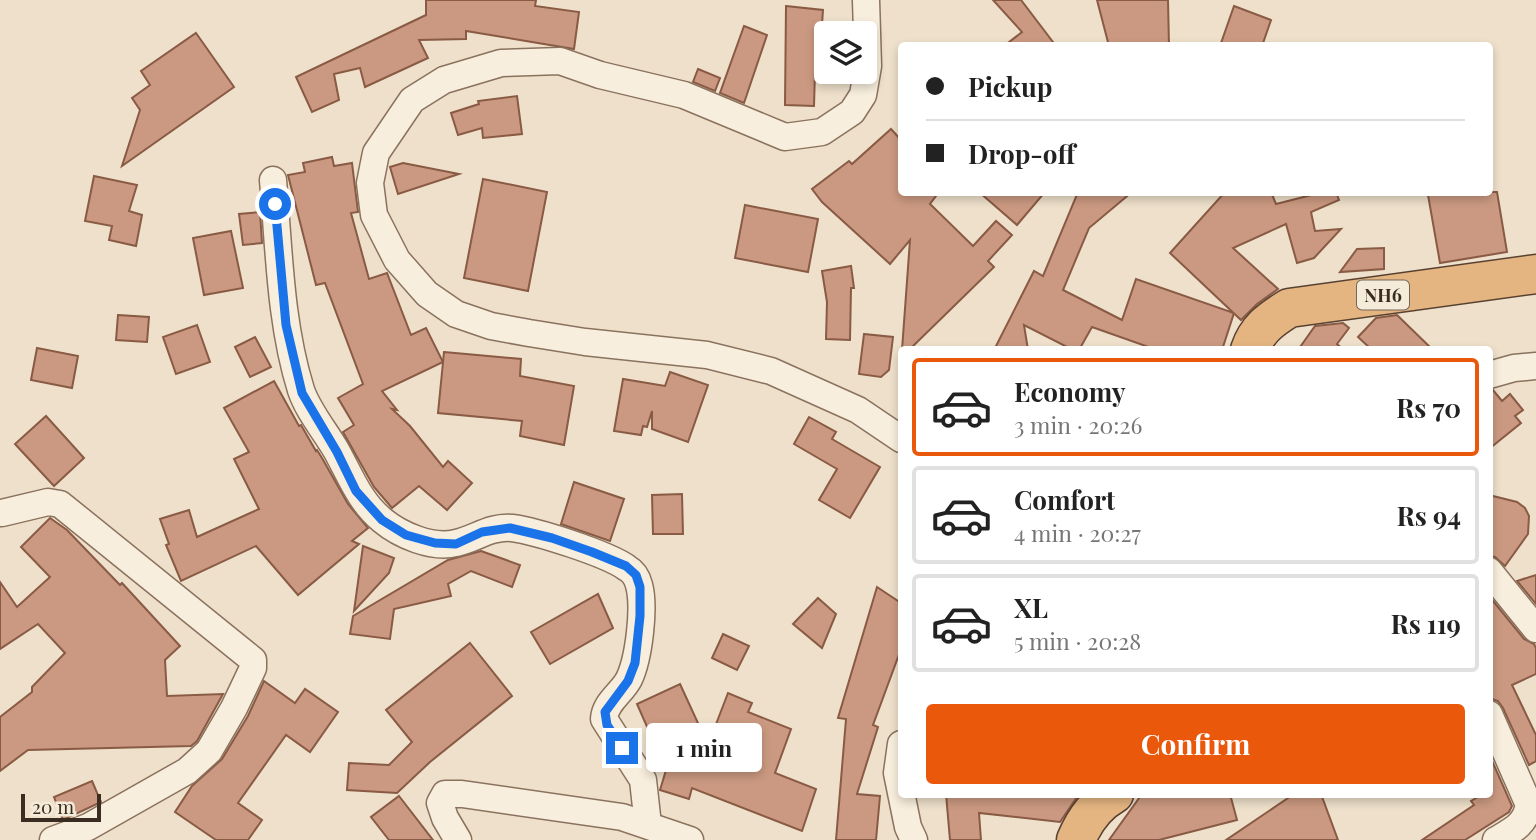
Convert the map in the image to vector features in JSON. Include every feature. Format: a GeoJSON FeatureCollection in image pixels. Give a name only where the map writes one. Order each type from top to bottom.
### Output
{"type":"FeatureCollection","features":[{"type":"Feature","properties":{"kind":"highway","name":"NH6"},"geometry":{"type":"LineString","coordinates":[[1251,346],[1266,322],[1289,308],[1536,274]]}},
{"type":"Feature","properties":{"kind":"highway"},"geometry":{"type":"LineString","coordinates":[[1076,840],[1082,824],[1108,798]]}},
{"type":"Feature","properties":{"kind":"street"},"geometry":{"type":"LineString","coordinates":[[866,0],[868,66],[863,95],[852,112],[822,132],[785,137],[684,95],[600,75],[560,61],[501,63],[444,80],[412,100],[376,153],[370,183],[374,215],[397,260],[427,294],[456,314],[491,326],[529,333],[707,355],[771,371],[858,410],[898,437]]}},
{"type":"Feature","properties":{"kind":"street"},"geometry":{"type":"LineString","coordinates":[[273,180],[286,325],[302,393],[337,452],[356,491],[382,520],[406,535],[435,543],[456,544],[482,532],[510,528],[552,538],[592,552],[626,566],[636,575],[640,587],[640,616],[635,663],[628,681],[608,706],[604,719],[643,780],[648,825]]}},
{"type":"Feature","properties":{"kind":"street"},"geometry":{"type":"LineString","coordinates":[[1493,374],[1536,366]]}},
{"type":"Feature","properties":{"kind":"street"},"geometry":{"type":"LineString","coordinates":[[2,513],[48,502],[60,504],[253,660],[253,668],[234,708],[209,751],[187,771],[88,827],[53,840]]}},
{"type":"Feature","properties":{"kind":"street"},"geometry":{"type":"LineString","coordinates":[[1493,576],[1536,629]]}},
{"type":"Feature","properties":{"kind":"street"},"geometry":{"type":"LineString","coordinates":[[1493,723],[1530,805],[1520,826],[1496,840]]}},
{"type":"Feature","properties":{"kind":"street"},"geometry":{"type":"LineString","coordinates":[[458,840],[440,803],[444,794],[462,794],[622,817],[690,840]]}},
{"type":"Feature","properties":{"kind":"street"},"geometry":{"type":"LineString","coordinates":[[902,798],[908,827],[914,840]]}},
{"type":"Feature","properties":{"kind":"building"},"geometry":{"type":"Polygon","coordinates":[[[426,0],[536,0],[535,6],[579,12],[574,49],[466,31],[466,39],[419,40],[428,58],[365,87],[360,68],[334,74],[339,100],[312,112],[296,77],[426,15],[426,0]]]}},
{"type":"Feature","properties":{"kind":"building"},"geometry":{"type":"Polygon","coordinates":[[[993,0],[1021,0],[1053,42],[1009,42],[1022,32],[993,0]]]}},
{"type":"Feature","properties":{"kind":"building"},"geometry":{"type":"Polygon","coordinates":[[[1097,0],[1168,0],[1169,42],[1108,42],[1097,0]]]}},
{"type":"Feature","properties":{"kind":"building"},"geometry":{"type":"Polygon","coordinates":[[[786,6],[823,10],[822,21],[814,21],[814,106],[785,105],[786,6]]]}},
{"type":"Feature","properties":{"kind":"building"},"geometry":{"type":"Polygon","coordinates":[[[1234,6],[1271,20],[1263,42],[1221,42],[1234,6]]]}},
{"type":"Feature","properties":{"kind":"building"},"geometry":{"type":"Polygon","coordinates":[[[744,26],[767,35],[744,103],[720,93],[744,26]]]}},
{"type":"Feature","properties":{"kind":"building"},"geometry":{"type":"Polygon","coordinates":[[[196,33],[234,87],[122,166],[140,110],[132,98],[150,85],[141,71],[196,33]]]}},
{"type":"Feature","properties":{"kind":"building"},"geometry":{"type":"Polygon","coordinates":[[[698,69],[720,78],[715,91],[693,82],[698,69]]]}},
{"type":"Feature","properties":{"kind":"building"},"geometry":{"type":"Polygon","coordinates":[[[517,96],[522,134],[483,138],[482,128],[458,135],[451,113],[479,104],[478,101],[517,96]]]}},
{"type":"Feature","properties":{"kind":"building"},"geometry":{"type":"Polygon","coordinates":[[[891,129],[898,137],[898,196],[936,196],[930,204],[973,246],[996,221],[1012,235],[988,261],[994,267],[913,346],[902,346],[910,240],[890,264],[822,202],[812,189],[849,161],[852,164],[891,129]]]}},
{"type":"Feature","properties":{"kind":"building"},"geometry":{"type":"Polygon","coordinates":[[[332,157],[334,166],[352,163],[358,212],[351,213],[369,279],[387,273],[411,335],[426,328],[443,362],[382,391],[397,410],[392,409],[410,426],[443,467],[448,461],[472,483],[447,510],[419,486],[392,508],[374,487],[343,432],[354,425],[338,398],[363,384],[325,283],[316,285],[288,175],[305,172],[303,163],[332,157]]]}},
{"type":"Feature","properties":{"kind":"building"},"geometry":{"type":"Polygon","coordinates":[[[403,163],[459,174],[398,194],[390,167],[403,163]]]}},
{"type":"Feature","properties":{"kind":"building"},"geometry":{"type":"Polygon","coordinates":[[[94,176],[137,185],[129,211],[142,215],[136,246],[109,240],[112,226],[85,221],[94,176]]]}},
{"type":"Feature","properties":{"kind":"building"},"geometry":{"type":"Polygon","coordinates":[[[483,179],[547,192],[528,291],[464,278],[483,179]]]}},
{"type":"Feature","properties":{"kind":"building"},"geometry":{"type":"Polygon","coordinates":[[[1493,192],[1497,192],[1507,252],[1440,263],[1428,196],[1493,196],[1493,192]]]}},
{"type":"Feature","properties":{"kind":"building"},"geometry":{"type":"Polygon","coordinates":[[[984,196],[1042,196],[1017,225],[984,196]]]}},
{"type":"Feature","properties":{"kind":"building"},"geometry":{"type":"Polygon","coordinates":[[[1076,196],[1127,196],[1089,228],[1063,290],[1122,320],[1136,279],[1234,313],[1223,346],[1146,346],[1092,327],[1081,346],[1065,346],[1024,325],[1027,346],[996,346],[1034,271],[1043,276],[1076,196]]]}},
{"type":"Feature","properties":{"kind":"building"},"geometry":{"type":"Polygon","coordinates":[[[1221,196],[1273,196],[1276,204],[1307,196],[1338,196],[1339,200],[1311,212],[1315,231],[1341,229],[1314,258],[1297,263],[1286,224],[1233,248],[1278,289],[1241,320],[1170,253],[1221,196]]]}},
{"type":"Feature","properties":{"kind":"building"},"geometry":{"type":"Polygon","coordinates":[[[745,205],[818,219],[808,272],[735,258],[745,205]]]}},
{"type":"Feature","properties":{"kind":"building"},"geometry":{"type":"Polygon","coordinates":[[[260,212],[262,243],[243,245],[239,214],[260,212]]]}},
{"type":"Feature","properties":{"kind":"building"},"geometry":{"type":"Polygon","coordinates":[[[231,231],[243,288],[204,295],[193,238],[231,231]]]}},
{"type":"Feature","properties":{"kind":"building"},"geometry":{"type":"Polygon","coordinates":[[[1384,248],[1384,269],[1340,272],[1357,249],[1384,248]]]}},
{"type":"Feature","properties":{"kind":"building"},"geometry":{"type":"Polygon","coordinates":[[[851,266],[854,288],[851,288],[850,340],[826,339],[827,302],[822,271],[851,266]]]}},
{"type":"Feature","properties":{"kind":"building"},"geometry":{"type":"Polygon","coordinates":[[[118,315],[149,317],[147,342],[116,340],[118,315]]]}},
{"type":"Feature","properties":{"kind":"building"},"geometry":{"type":"Polygon","coordinates":[[[1397,315],[1429,346],[1368,346],[1358,337],[1376,318],[1397,315]]]}},
{"type":"Feature","properties":{"kind":"building"},"geometry":{"type":"Polygon","coordinates":[[[1343,323],[1349,328],[1337,344],[1339,346],[1301,346],[1315,326],[1343,323]]]}},
{"type":"Feature","properties":{"kind":"building"},"geometry":{"type":"Polygon","coordinates":[[[197,325],[210,362],[176,374],[163,337],[197,325]]]}},
{"type":"Feature","properties":{"kind":"building"},"geometry":{"type":"Polygon","coordinates":[[[864,334],[893,337],[889,370],[881,377],[859,374],[864,334]]]}},
{"type":"Feature","properties":{"kind":"building"},"geometry":{"type":"Polygon","coordinates":[[[255,337],[271,367],[250,377],[235,347],[255,337]]]}},
{"type":"Feature","properties":{"kind":"building"},"geometry":{"type":"Polygon","coordinates":[[[37,348],[78,356],[72,388],[31,380],[37,348]]]}},
{"type":"Feature","properties":{"kind":"building"},"geometry":{"type":"Polygon","coordinates":[[[444,352],[521,359],[520,376],[574,386],[564,445],[520,436],[522,421],[438,413],[444,352]]]}},
{"type":"Feature","properties":{"kind":"building"},"geometry":{"type":"Polygon","coordinates":[[[670,372],[708,385],[688,442],[652,429],[652,411],[647,427],[643,426],[641,435],[614,431],[623,379],[665,386],[670,372]]]}},
{"type":"Feature","properties":{"kind":"building"},"geometry":{"type":"Polygon","coordinates":[[[274,381],[348,504],[368,528],[352,541],[359,544],[298,595],[256,546],[181,581],[166,545],[169,544],[160,519],[189,510],[197,537],[259,509],[234,459],[249,452],[224,408],[274,381]]]}},
{"type":"Feature","properties":{"kind":"building"},"geometry":{"type":"Polygon","coordinates":[[[1493,390],[1502,401],[1510,394],[1523,410],[1515,416],[1521,423],[1493,446],[1493,390]]]}},
{"type":"Feature","properties":{"kind":"building"},"geometry":{"type":"Polygon","coordinates":[[[46,416],[84,458],[54,486],[15,444],[46,416]]]}},
{"type":"Feature","properties":{"kind":"building"},"geometry":{"type":"Polygon","coordinates":[[[809,417],[836,432],[832,439],[880,467],[850,518],[819,500],[837,469],[794,444],[809,417]]]}},
{"type":"Feature","properties":{"kind":"building"},"geometry":{"type":"Polygon","coordinates":[[[574,482],[624,499],[610,541],[561,524],[574,482]]]}},
{"type":"Feature","properties":{"kind":"building"},"geometry":{"type":"Polygon","coordinates":[[[682,494],[683,534],[653,534],[652,495],[682,494]]]}},
{"type":"Feature","properties":{"kind":"building"},"geometry":{"type":"Polygon","coordinates":[[[1493,496],[1517,502],[1525,508],[1529,516],[1528,534],[1505,566],[1495,557],[1493,496]]]}},
{"type":"Feature","properties":{"kind":"building"},"geometry":{"type":"Polygon","coordinates":[[[50,518],[67,530],[120,585],[122,583],[180,646],[165,660],[167,696],[223,694],[197,741],[191,746],[28,750],[0,771],[0,717],[32,692],[32,687],[65,653],[38,624],[0,649],[0,582],[17,607],[50,577],[21,547],[50,518]]]}},
{"type":"Feature","properties":{"kind":"building"},"geometry":{"type":"Polygon","coordinates":[[[363,546],[394,558],[389,573],[354,611],[363,546]]]}},
{"type":"Feature","properties":{"kind":"building"},"geometry":{"type":"Polygon","coordinates":[[[481,551],[520,565],[512,587],[471,571],[448,584],[451,596],[394,609],[390,639],[350,634],[353,616],[448,560],[481,551]]]}},
{"type":"Feature","properties":{"kind":"building"},"geometry":{"type":"Polygon","coordinates":[[[1536,575],[1536,604],[1517,581],[1536,575]]]}},
{"type":"Feature","properties":{"kind":"building"},"geometry":{"type":"Polygon","coordinates":[[[877,587],[898,601],[898,657],[873,725],[878,727],[857,794],[880,796],[876,840],[836,840],[846,719],[838,718],[877,587]]]}},
{"type":"Feature","properties":{"kind":"building"},"geometry":{"type":"Polygon","coordinates":[[[598,594],[613,628],[550,664],[531,632],[598,594]]]}},
{"type":"Feature","properties":{"kind":"building"},"geometry":{"type":"Polygon","coordinates":[[[818,598],[836,614],[822,648],[793,624],[818,598]]]}},
{"type":"Feature","properties":{"kind":"building"},"geometry":{"type":"Polygon","coordinates":[[[1493,601],[1524,639],[1536,648],[1536,674],[1512,685],[1536,735],[1536,761],[1529,765],[1498,701],[1493,699],[1493,601]]]}},
{"type":"Feature","properties":{"kind":"building"},"geometry":{"type":"Polygon","coordinates":[[[723,634],[749,646],[737,670],[712,658],[723,634]]]}},
{"type":"Feature","properties":{"kind":"building"},"geometry":{"type":"Polygon","coordinates":[[[470,643],[512,696],[430,762],[397,793],[347,790],[349,763],[389,765],[412,742],[386,710],[470,643]]]}},
{"type":"Feature","properties":{"kind":"building"},"geometry":{"type":"Polygon","coordinates":[[[264,681],[295,703],[305,689],[338,712],[310,752],[286,735],[238,803],[262,820],[248,840],[216,840],[175,812],[192,786],[222,759],[248,716],[264,681]]]}},
{"type":"Feature","properties":{"kind":"building"},"geometry":{"type":"Polygon","coordinates":[[[680,684],[708,745],[728,693],[752,703],[748,712],[791,729],[775,773],[816,789],[802,831],[692,788],[689,799],[660,790],[666,770],[637,704],[680,684]]]}},
{"type":"Feature","properties":{"kind":"building"},"geometry":{"type":"Polygon","coordinates":[[[1493,763],[1512,806],[1509,812],[1465,840],[1422,840],[1474,805],[1471,801],[1476,798],[1493,798],[1493,763]]]}},
{"type":"Feature","properties":{"kind":"building"},"geometry":{"type":"Polygon","coordinates":[[[92,781],[101,802],[63,820],[54,797],[92,781]]]}},
{"type":"Feature","properties":{"kind":"building"},"geometry":{"type":"Polygon","coordinates":[[[399,796],[433,840],[389,840],[371,817],[399,796]]]}},
{"type":"Feature","properties":{"kind":"building"},"geometry":{"type":"Polygon","coordinates":[[[946,798],[1076,798],[1060,822],[979,813],[981,840],[950,840],[946,798]]]}},
{"type":"Feature","properties":{"kind":"building"},"geometry":{"type":"Polygon","coordinates":[[[1139,798],[1231,798],[1237,820],[1159,840],[1109,840],[1139,798]]]}},
{"type":"Feature","properties":{"kind":"building"},"geometry":{"type":"Polygon","coordinates":[[[1288,798],[1322,798],[1338,840],[1226,840],[1288,798]]]}},
{"type":"Feature","properties":{"kind":"route"},"geometry":{"type":"LineString","coordinates":[[275,204],[286,325],[302,393],[337,452],[356,491],[382,520],[406,535],[435,543],[456,544],[482,532],[510,528],[552,538],[592,552],[626,566],[636,575],[640,587],[640,616],[635,663],[628,681],[608,706],[604,719],[622,748]]}}]}
